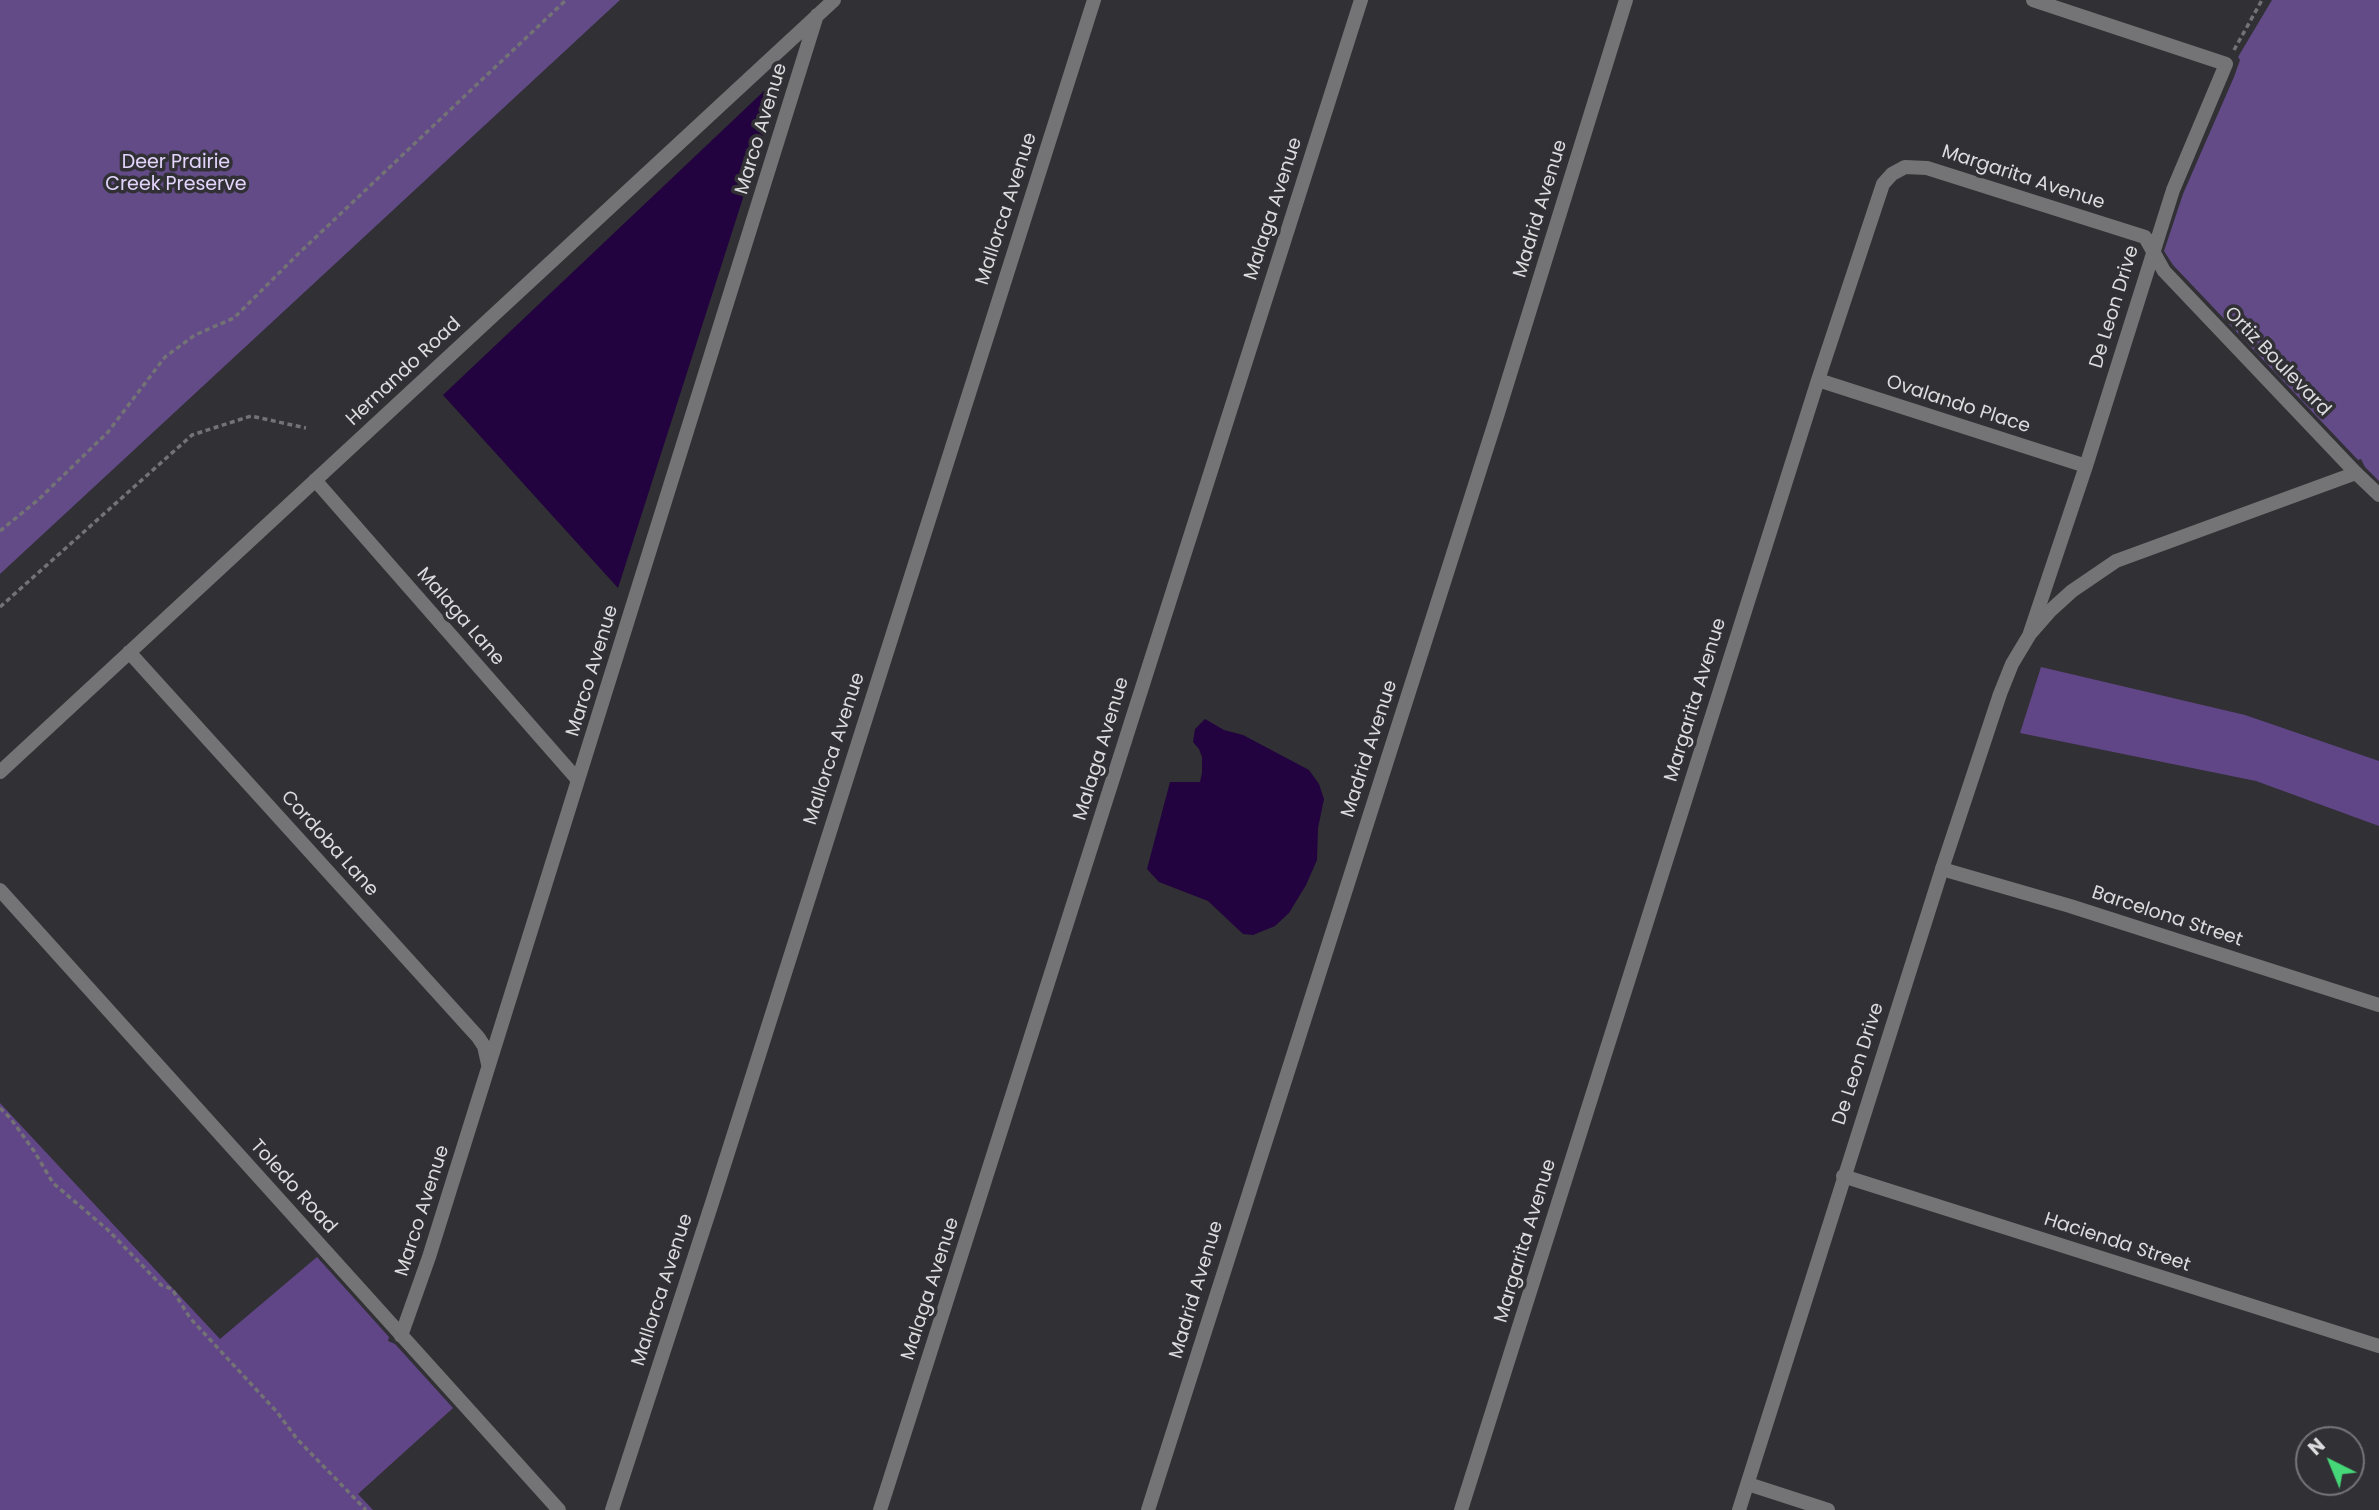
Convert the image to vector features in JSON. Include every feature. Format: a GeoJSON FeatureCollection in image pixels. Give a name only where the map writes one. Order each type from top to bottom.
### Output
{"type":"FeatureCollection","features":[{"type":"Feature","properties":{"kind":"street","name":"Hernando Road"},"geometry":{"type":"LineString","coordinates":[[0,772],[834,0]]}},
{"type":"Feature","properties":{"kind":"street","name":"Mallorca Avenue"},"geometry":{"type":"LineString","coordinates":[[612,1510],[1094,0]]}},
{"type":"Feature","properties":{"kind":"street","name":"Malaga Avenue"},"geometry":{"type":"LineString","coordinates":[[880,1510],[1361,0]]}},
{"type":"Feature","properties":{"kind":"street","name":"Madrid Avenue"},"geometry":{"type":"LineString","coordinates":[[1148,1510],[1497,416],[1626,0]]}},
{"type":"Feature","properties":{"kind":"street"},"geometry":{"type":"LineString","coordinates":[[2033,0],[2226,64]]}},
{"type":"Feature","properties":{"kind":"street","name":"Marco Avenue"},"geometry":{"type":"LineString","coordinates":[[401,1336],[429,1257],[817,15]]}},
{"type":"Feature","properties":{"kind":"street","name":"De Leon Drive"},"geometry":{"type":"LineString","coordinates":[[2030,634],[2173,190],[2226,64]]}},
{"type":"Feature","properties":{"kind":"street","name":"Margarita Avenue"},"geometry":{"type":"LineString","coordinates":[[1461,1510],[1818,380],[1883,184],[1892,174],[1905,167],[1927,168],[2145,237],[2153,251]]}},
{"type":"Feature","properties":{"kind":"street","name":"Ortiz Boulevard"},"geometry":{"type":"LineString","coordinates":[[2153,251],[2164,271],[2379,495]]}},
{"type":"Feature","properties":{"kind":"street","name":"Ovalando Place"},"geometry":{"type":"LineString","coordinates":[[1818,380],[2086,466]]}},
{"type":"Feature","properties":{"kind":"street","name":"De Leon Drive"},"geometry":{"type":"LineString","coordinates":[[1739,1510],[1942,869],[2012,664],[2030,634],[2051,610],[2071,591],[2116,561],[2356,472]]}},
{"type":"Feature","properties":{"kind":"street","name":"Malaga Lane"},"geometry":{"type":"LineString","coordinates":[[315,480],[577,779]]}},
{"type":"Feature","properties":{"kind":"street","name":"Cordoba Lane"},"geometry":{"type":"LineString","coordinates":[[129,652],[478,1037],[485,1046],[488,1069]]}},
{"type":"Feature","properties":{"kind":"street","name":"Barcelona Street"},"geometry":{"type":"LineString","coordinates":[[1942,869],[2070,906],[2379,1005]]}},
{"type":"Feature","properties":{"kind":"street","name":"Toledo Road"},"geometry":{"type":"LineString","coordinates":[[0,890],[559,1510]]}},
{"type":"Feature","properties":{"kind":"street","name":"Hacienda Street"},"geometry":{"type":"LineString","coordinates":[[1843,1176],[2379,1346]]}},
{"type":"Feature","properties":{"kind":"street"},"geometry":{"type":"LineString","coordinates":[[1748,1483],[1828,1510]]}},
{"type":"Feature","properties":{"kind":"path"},"geometry":{"type":"LineString","coordinates":[[0,531],[38,500],[108,432],[165,357],[195,335],[234,318],[566,0]]}},
{"type":"Feature","properties":{"kind":"path"},"geometry":{"type":"LineString","coordinates":[[2226,64],[2262,0]]}},
{"type":"Feature","properties":{"kind":"path"},"geometry":{"type":"LineString","coordinates":[[0,607],[192,435],[251,416],[306,428]]}},
{"type":"Feature","properties":{"kind":"path"},"geometry":{"type":"LineString","coordinates":[[0,1108],[34,1150],[53,1183],[108,1230],[161,1285],[172,1290],[190,1318],[277,1412],[297,1439],[366,1510]]}},
{"type":"Feature","properties":{"kind":"green space","name":"Deer Prairie Creek Preserve"},"geometry":{"type":"Polygon","coordinates":[[[0,0],[620,0],[0,574],[0,0]]]}},
{"type":"Feature","properties":{"kind":"green space"},"geometry":{"type":"Polygon","coordinates":[[[2272,0],[2379,0],[2379,481],[2361,459],[2358,460],[2173,265],[2164,251],[2183,194],[2234,77],[2240,60],[2238,57],[2272,0]]]}},
{"type":"Feature","properties":{"kind":"shaded area"},"geometry":{"type":"Polygon","coordinates":[[[783,73],[618,588],[443,395],[783,73]]]}},
{"type":"Feature","properties":{"kind":"shaded area"},"geometry":{"type":"Polygon","coordinates":[[[2041,667],[2245,715],[2379,761],[2379,826],[2256,781],[2020,733],[2041,667]]]}},
{"type":"Feature","properties":{"kind":"shaded area"},"geometry":{"type":"Polygon","coordinates":[[[1205,719],[1224,730],[1243,735],[1309,770],[1319,784],[1324,799],[1318,828],[1317,860],[1306,885],[1289,913],[1275,926],[1253,935],[1243,934],[1208,901],[1159,882],[1147,869],[1170,782],[1200,782],[1202,757],[1193,742],[1195,729],[1205,719]]]}},
{"type":"Feature","properties":{"kind":"shaded area"},"geometry":{"type":"Polygon","coordinates":[[[0,1103],[220,1339],[317,1257],[389,1337],[388,1341],[395,1344],[453,1408],[358,1494],[373,1510],[0,1510],[0,1103]]]}}]}
